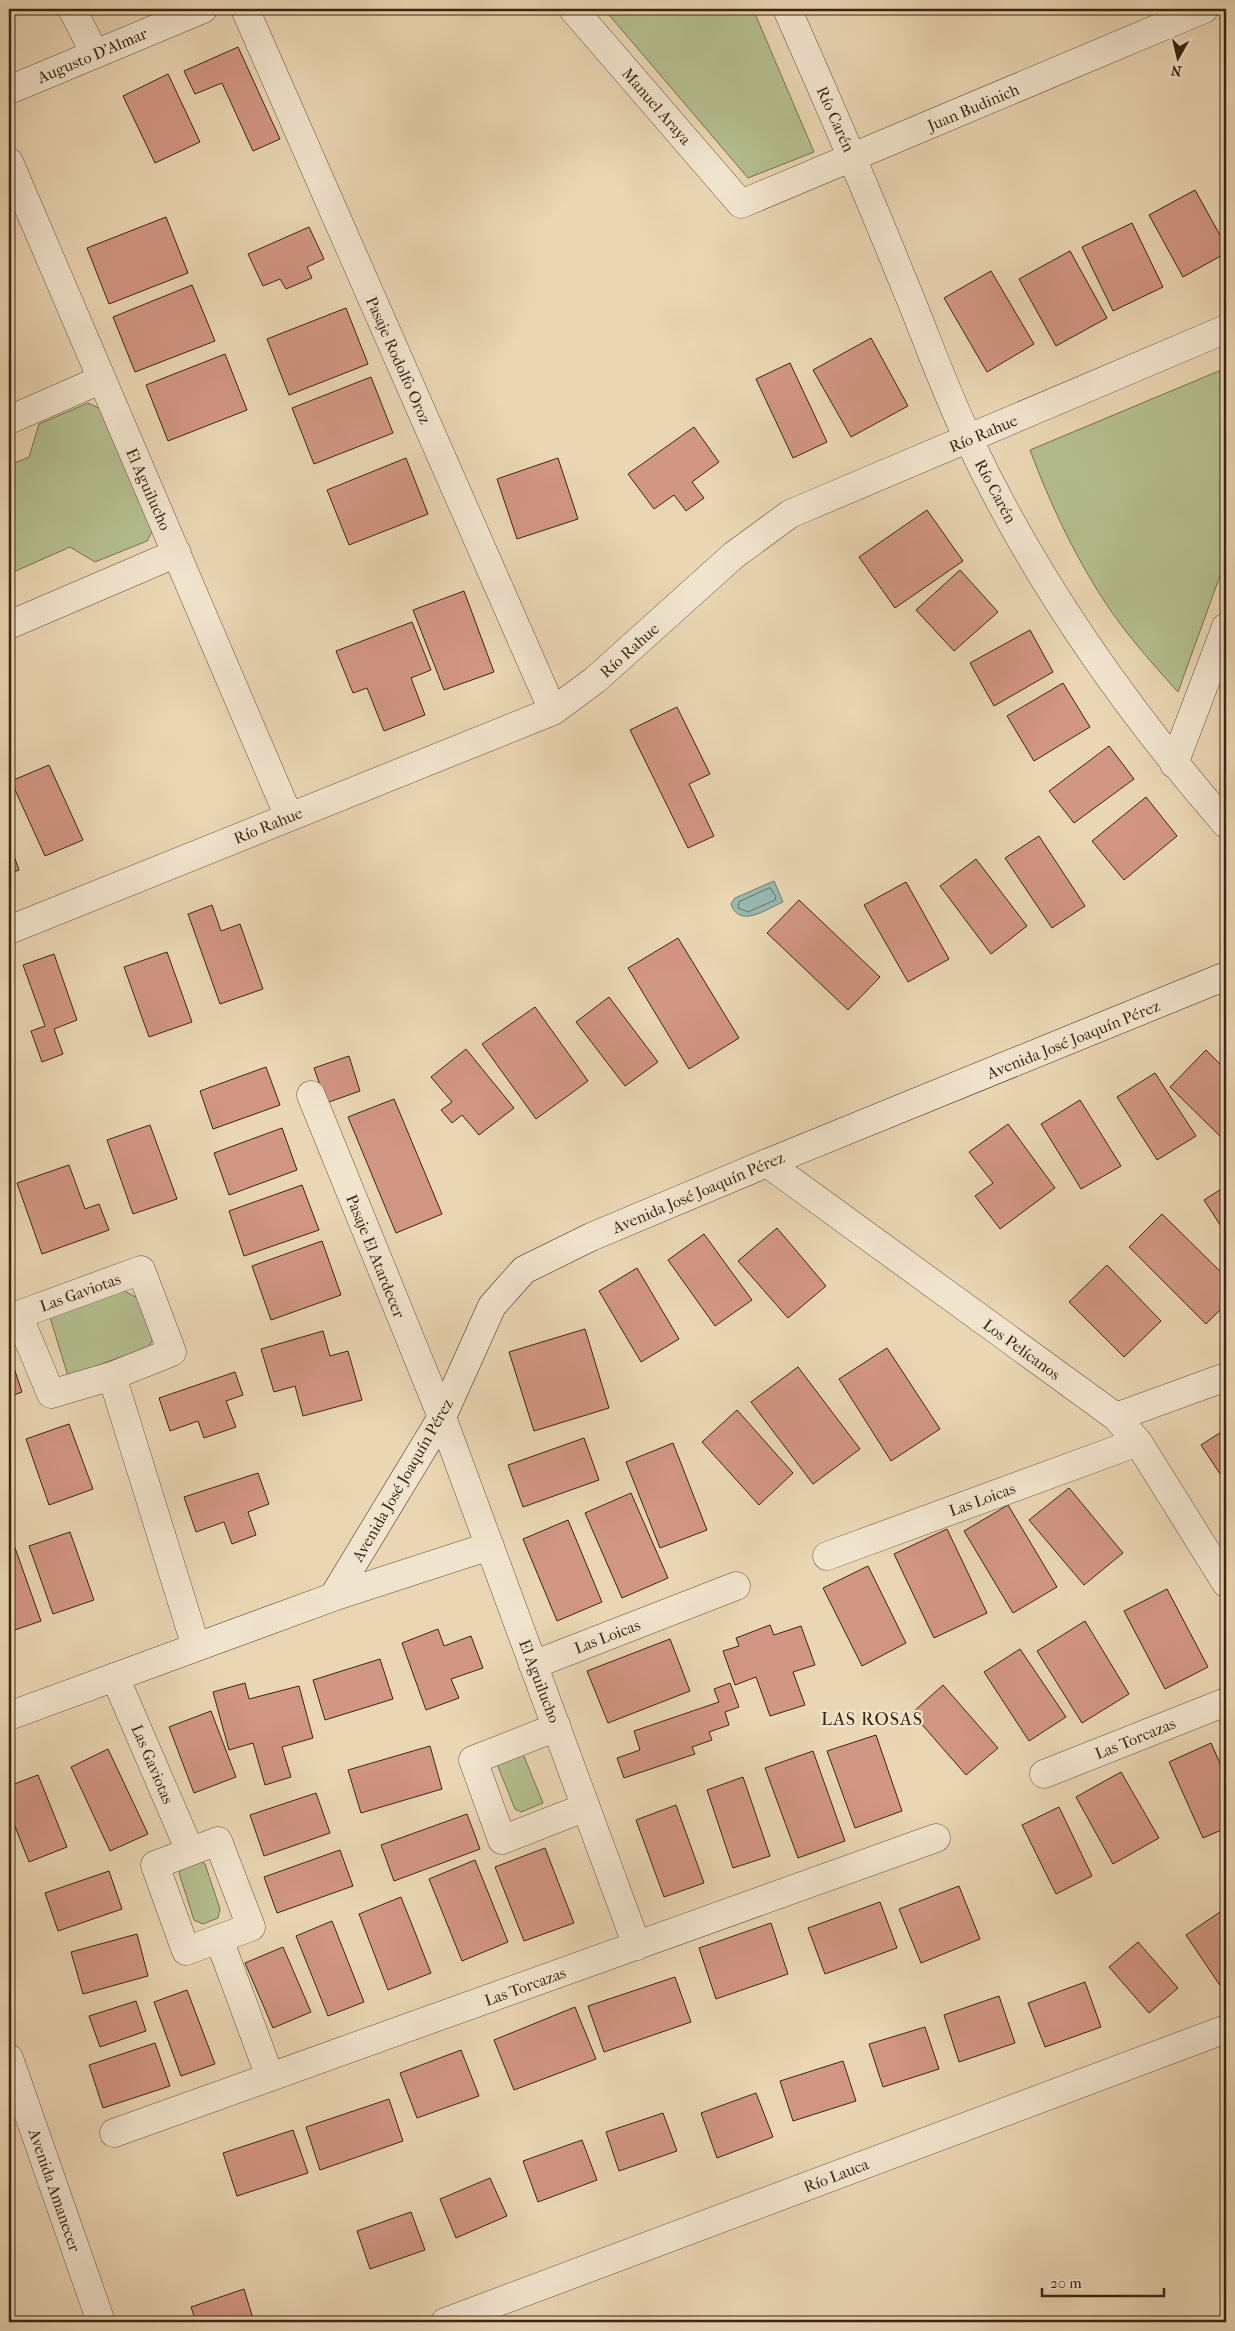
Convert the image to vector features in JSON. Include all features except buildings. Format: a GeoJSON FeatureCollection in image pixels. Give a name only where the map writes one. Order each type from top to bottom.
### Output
{"type":"FeatureCollection","features":[{"type":"Feature","properties":{"kind":"street"},"geometry":{"type":"LineString","coordinates":[[72,9],[95,54]]}},
{"type":"Feature","properties":{"kind":"street","name":"Augusto D'Almar"},"geometry":{"type":"LineString","coordinates":[[9,90],[204,9]]}},
{"type":"Feature","properties":{"kind":"street","name":"Pasaje Rodolfo Oroz"},"geometry":{"type":"LineString","coordinates":[[245,9],[553,711]]}},
{"type":"Feature","properties":{"kind":"street","name":"Manuel Araya"},"geometry":{"type":"LineString","coordinates":[[573,9],[741,204]]}},
{"type":"Feature","properties":{"kind":"street","name":"Río Carén"},"geometry":{"type":"LineString","coordinates":[[787,9],[853,158],[968,440],[1014,527],[1065,612],[1118,690],[1174,764],[1226,824]]}},
{"type":"Feature","properties":{"kind":"street","name":"Juan Budinich"},"geometry":{"type":"LineString","coordinates":[[741,204],[1204,9]]}},
{"type":"Feature","properties":{"kind":"street","name":"El Aguilucho"},"geometry":{"type":"LineString","coordinates":[[9,162],[100,380],[177,553],[289,817]]}},
{"type":"Feature","properties":{"kind":"street","name":"Río Rahue"},"geometry":{"type":"LineString","coordinates":[[9,930],[553,711],[595,680],[734,555],[790,514],[1226,329]]}},
{"type":"Feature","properties":{"kind":"street"},"geometry":{"type":"LineString","coordinates":[[9,420],[100,380]]}},
{"type":"Feature","properties":{"kind":"street"},"geometry":{"type":"LineString","coordinates":[[9,625],[177,553]]}},
{"type":"Feature","properties":{"kind":"street"},"geometry":{"type":"LineString","coordinates":[[1174,764],[1226,627]]}},
{"type":"Feature","properties":{"kind":"street","name":"Avenida José Joaquín Pérez"},"geometry":{"type":"LineString","coordinates":[[333,1597],[442,1417],[492,1306],[524,1270],[591,1237],[767,1163],[1226,976]]}},
{"type":"Feature","properties":{"kind":"street","name":"Pasaje El Atardecer"},"geometry":{"type":"LineString","coordinates":[[311,1095],[442,1417]]}},
{"type":"Feature","properties":{"kind":"street","name":"Los Pelícanos"},"geometry":{"type":"LineString","coordinates":[[767,1163],[1116,1417],[1138,1442],[1226,1583]]}},
{"type":"Feature","properties":{"kind":"street","name":"Las Gaviotas"},"geometry":{"type":"LineString","coordinates":[[141,1270],[172,1352],[112,1376],[50,1394],[18,1315],[141,1270]]}},
{"type":"Feature","properties":{"kind":"street"},"geometry":{"type":"LineString","coordinates":[[112,1376],[196,1647]]}},
{"type":"Feature","properties":{"kind":"street"},"geometry":{"type":"LineString","coordinates":[[1116,1417],[1226,1377]]}},
{"type":"Feature","properties":{"kind":"street","name":"El Aguilucho"},"geometry":{"type":"LineString","coordinates":[[442,1417],[636,1946]]}},
{"type":"Feature","properties":{"kind":"street","name":"Las Loicas"},"geometry":{"type":"LineString","coordinates":[[827,1556],[1138,1442]]}},
{"type":"Feature","properties":{"kind":"street","name":"Avenida José Joaquín Pérez"},"geometry":{"type":"LineString","coordinates":[[9,1716],[333,1597],[490,1546]]}},
{"type":"Feature","properties":{"kind":"street","name":"Las Loicas"},"geometry":{"type":"LineString","coordinates":[[533,1665],[736,1586]]}},
{"type":"Feature","properties":{"kind":"street","name":"Las Gaviotas"},"geometry":{"type":"LineString","coordinates":[[115,1677],[190,1851]]}},
{"type":"Feature","properties":{"kind":"street","name":"Las Torcazas"},"geometry":{"type":"LineString","coordinates":[[1044,1774],[1226,1702]]}},
{"type":"Feature","properties":{"kind":"street"},"geometry":{"type":"LineString","coordinates":[[557,1727],[473,1760],[502,1840],[586,1807]]}},
{"type":"Feature","properties":{"kind":"street","name":"Las Torcazas"},"geometry":{"type":"LineString","coordinates":[[114,2133],[936,1838]]}},
{"type":"Feature","properties":{"kind":"street"},"geometry":{"type":"LineString","coordinates":[[218,1841],[251,1927],[218,1939],[186,1951],[155,1865],[218,1841]]}},
{"type":"Feature","properties":{"kind":"street"},"geometry":{"type":"LineString","coordinates":[[218,1939],[270,2077]]}},
{"type":"Feature","properties":{"kind":"street","name":"Río Lauca"},"geometry":{"type":"LineString","coordinates":[[445,2322],[1226,2028]]}},
{"type":"Feature","properties":{"kind":"street","name":"Avenida Amanecer"},"geometry":{"type":"LineString","coordinates":[[9,2058],[101,2322]]}},
{"type":"Feature","properties":{"kind":"green space"},"geometry":{"type":"Polygon","coordinates":[[[604,9],[753,9],[814,152],[748,178],[604,9]]]}},
{"type":"Feature","properties":{"kind":"green space"},"geometry":{"type":"Polygon","coordinates":[[[1226,368],[1226,559],[1178,692],[1124,629],[1096,588],[1060,520],[1030,450],[1226,368]]]}},
{"type":"Feature","properties":{"kind":"green space"},"geometry":{"type":"Polygon","coordinates":[[[88,403],[107,412],[155,526],[147,541],[95,562],[70,547],[9,574],[9,465],[29,457],[39,424],[88,403]]]}},
{"type":"Feature","properties":{"kind":"green space"},"geometry":{"type":"Polygon","coordinates":[[[121,1289],[139,1299],[155,1333],[149,1347],[68,1376],[49,1314],[121,1289]]]}},
{"type":"Feature","properties":{"kind":"green space"},"geometry":{"type":"Polygon","coordinates":[[[521,1749],[543,1803],[521,1812],[515,1809],[497,1764],[521,1749]]]}},
{"type":"Feature","properties":{"kind":"green space"},"geometry":{"type":"Polygon","coordinates":[[[197,1859],[205,1864],[220,1909],[218,1918],[203,1924],[194,1920],[179,1873],[183,1865],[197,1859]]]}},
{"type":"Feature","properties":{"kind":"water"},"geometry":{"type":"Polygon","coordinates":[[[774,881],[783,902],[754,915],[740,915],[735,911],[731,904],[735,898],[774,881]]]}},
{"type":"Feature","properties":{"kind":"district","name":"LAS ROSAS"},"geometry":{"type":"Point","coordinates":[872,1719]}}]}
